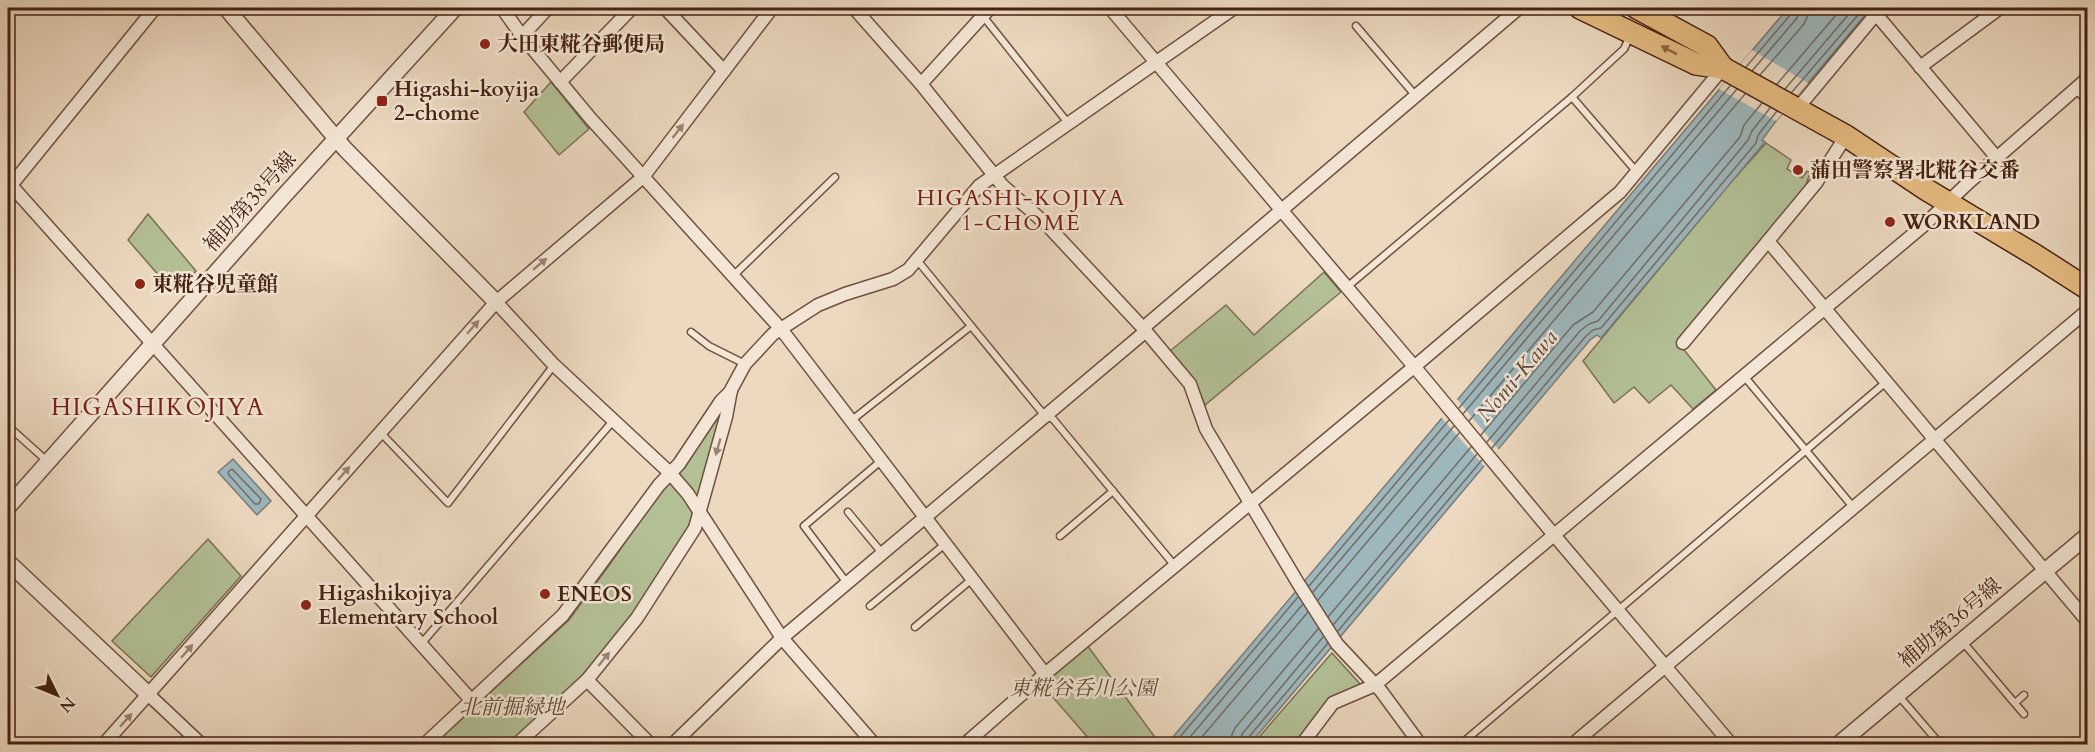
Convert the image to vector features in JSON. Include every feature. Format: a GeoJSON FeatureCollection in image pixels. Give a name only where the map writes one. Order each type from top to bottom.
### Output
{"type":"FeatureCollection","features":[{"type":"Feature","properties":{"kind":"highway"},"geometry":{"type":"LineString","coordinates":[[1580,8],[1696,64],[1728,71],[1794,107],[1846,136],[2088,289]]}},
{"type":"Feature","properties":{"kind":"highway"},"geometry":{"type":"LineString","coordinates":[[1637,8],[1707,46],[1728,71]]}},
{"type":"Feature","properties":{"kind":"street"},"geometry":{"type":"LineString","coordinates":[[155,8],[9,186],[471,700]]}},
{"type":"Feature","properties":{"kind":"street"},"geometry":{"type":"LineString","coordinates":[[226,8],[336,138],[555,365],[670,473],[688,494],[782,638],[874,744]]}},
{"type":"Feature","properties":{"kind":"street","name":"補助第38号線"},"geometry":{"type":"LineString","coordinates":[[8,507],[336,138],[455,8]]}},
{"type":"Feature","properties":{"kind":"street"},"geometry":{"type":"LineString","coordinates":[[502,8],[560,82],[781,329],[1045,674]]}},
{"type":"Feature","properties":{"kind":"street"},"geometry":{"type":"LineString","coordinates":[[522,36],[548,8]]}},
{"type":"Feature","properties":{"kind":"street"},"geometry":{"type":"LineString","coordinates":[[560,82],[632,8]]}},
{"type":"Feature","properties":{"kind":"street"},"geometry":{"type":"LineString","coordinates":[[665,8],[724,71]]}},
{"type":"Feature","properties":{"kind":"street"},"geometry":{"type":"LineString","coordinates":[[104,744],[496,302],[643,177],[772,8]]}},
{"type":"Feature","properties":{"kind":"street"},"geometry":{"type":"LineString","coordinates":[[854,8],[921,84],[1002,185],[1046,224],[1145,329],[1190,384],[1206,429],[1298,583],[1337,644],[1375,685],[1420,744]]}},
{"type":"Feature","properties":{"kind":"street"},"geometry":{"type":"LineString","coordinates":[[1110,8],[1731,744]]}},
{"type":"Feature","properties":{"kind":"street"},"geometry":{"type":"LineString","coordinates":[[425,744],[563,615],[659,485],[679,464],[721,401],[731,390],[745,364],[773,334],[818,306],[845,294],[893,279],[908,270],[980,186],[1234,8]]}},
{"type":"Feature","properties":{"kind":"street"},"geometry":{"type":"LineString","coordinates":[[673,744],[782,638],[1045,416],[1281,210],[1519,8]]}},
{"type":"Feature","properties":{"kind":"street"},"geometry":{"type":"LineString","coordinates":[[1920,67],[2000,8]]}},
{"type":"Feature","properties":{"kind":"street"},"geometry":{"type":"LineString","coordinates":[[921,84],[986,11]]}},
{"type":"Feature","properties":{"kind":"street"},"geometry":{"type":"LineString","coordinates":[[1794,107],[1878,11],[1920,67],[1997,158]]}},
{"type":"Feature","properties":{"kind":"street"},"geometry":{"type":"LineString","coordinates":[[965,744],[1045,674],[1620,192],[1636,171],[1728,71]]}},
{"type":"Feature","properties":{"kind":"street"},"geometry":{"type":"LineString","coordinates":[[1302,744],[1333,703],[1375,685],[1923,226],[2088,78]]}},
{"type":"Feature","properties":{"kind":"street"},"geometry":{"type":"LineString","coordinates":[[1683,343],[1816,183],[1846,136]]}},
{"type":"Feature","properties":{"kind":"street"},"geometry":{"type":"LineString","coordinates":[[1768,241],[2088,622]]}},
{"type":"Feature","properties":{"kind":"street"},"geometry":{"type":"LineString","coordinates":[[1573,744],[2088,310]]}},
{"type":"Feature","properties":{"kind":"street"},"geometry":{"type":"LineString","coordinates":[[517,744],[586,680],[637,618],[695,528],[726,417],[731,390]]}},
{"type":"Feature","properties":{"kind":"street","name":"補助第36号線"},"geometry":{"type":"LineString","coordinates":[[1840,744],[2088,535]]}},
{"type":"Feature","properties":{"kind":"street"},"geometry":{"type":"LineString","coordinates":[[8,562],[201,744]]}},
{"type":"Feature","properties":{"kind":"street"},"geometry":{"type":"LineString","coordinates":[[586,680],[650,744]]}},
{"type":"Feature","properties":{"kind":"lane"},"geometry":{"type":"LineString","coordinates":[[986,11],[1068,124]]}},
{"type":"Feature","properties":{"kind":"lane"},"geometry":{"type":"LineString","coordinates":[[1356,26],[1415,95]]}},
{"type":"Feature","properties":{"kind":"lane"},"geometry":{"type":"LineString","coordinates":[[1346,288],[1572,97],[1624,49],[1632,32]]}},
{"type":"Feature","properties":{"kind":"lane"},"geometry":{"type":"LineString","coordinates":[[2074,89],[2088,102]]}},
{"type":"Feature","properties":{"kind":"lane"},"geometry":{"type":"LineString","coordinates":[[1572,97],[1636,171]]}},
{"type":"Feature","properties":{"kind":"lane"},"geometry":{"type":"LineString","coordinates":[[733,276],[835,177]]}},
{"type":"Feature","properties":{"kind":"lane"},"geometry":{"type":"LineString","coordinates":[[917,260],[1045,416],[1053,419],[1175,566]]}},
{"type":"Feature","properties":{"kind":"lane"},"geometry":{"type":"LineString","coordinates":[[852,420],[971,326]]}},
{"type":"Feature","properties":{"kind":"lane"},"geometry":{"type":"LineString","coordinates":[[692,332],[709,346],[745,364]]}},
{"type":"Feature","properties":{"kind":"lane"},"geometry":{"type":"LineString","coordinates":[[380,431],[448,503],[555,365]]}},
{"type":"Feature","properties":{"kind":"lane"},"geometry":{"type":"LineString","coordinates":[[1744,376],[1853,507]]}},
{"type":"Feature","properties":{"kind":"lane"},"geometry":{"type":"LineString","coordinates":[[1461,744],[1886,382]]}},
{"type":"Feature","properties":{"kind":"lane"},"geometry":{"type":"LineString","coordinates":[[421,644],[613,421]]}},
{"type":"Feature","properties":{"kind":"lane"},"geometry":{"type":"LineString","coordinates":[[8,426],[47,462]]}},
{"type":"Feature","properties":{"kind":"lane"},"geometry":{"type":"LineString","coordinates":[[847,583],[804,526],[882,460]]}},
{"type":"Feature","properties":{"kind":"lane"},"geometry":{"type":"LineString","coordinates":[[1060,536],[1113,491]]}},
{"type":"Feature","properties":{"kind":"lane"},"geometry":{"type":"LineString","coordinates":[[848,512],[882,553]]}},
{"type":"Feature","properties":{"kind":"lane"},"geometry":{"type":"LineString","coordinates":[[870,606],[946,544]]}},
{"type":"Feature","properties":{"kind":"lane"},"geometry":{"type":"LineString","coordinates":[[915,627],[973,579]]}},
{"type":"Feature","properties":{"kind":"lane"},"geometry":{"type":"LineString","coordinates":[[1961,641],[2024,714]]}},
{"type":"Feature","properties":{"kind":"lane"},"geometry":{"type":"LineString","coordinates":[[1898,695],[1940,744]]}},
{"type":"Feature","properties":{"kind":"lane"},"geometry":{"type":"LineString","coordinates":[[2015,703],[2025,695]]}},
{"type":"Feature","properties":{"kind":"green space"},"geometry":{"type":"Polygon","coordinates":[[[551,82],[589,129],[559,155],[524,112],[551,82]]]}},
{"type":"Feature","properties":{"kind":"green space"},"geometry":{"type":"Polygon","coordinates":[[[1766,143],[1791,160],[1787,169],[1802,178],[1807,171],[1810,173],[1806,185],[1677,341],[1716,390],[1693,409],[1671,385],[1649,403],[1634,387],[1614,403],[1583,361],[1766,143]]]}},
{"type":"Feature","properties":{"kind":"green space"},"geometry":{"type":"Polygon","coordinates":[[[148,214],[196,271],[175,294],[128,240],[148,214]]]}},
{"type":"Feature","properties":{"kind":"green space"},"geometry":{"type":"Polygon","coordinates":[[[1324,272],[1341,292],[1205,405],[1196,384],[1170,351],[1226,305],[1254,335],[1324,272]]]}},
{"type":"Feature","properties":{"kind":"green space","name":"北前掘緑地"},"geometry":{"type":"Polygon","coordinates":[[[729,394],[692,525],[634,616],[585,677],[511,744],[434,744],[569,620],[729,394]]]}},
{"type":"Feature","properties":{"kind":"green space"},"geometry":{"type":"Polygon","coordinates":[[[208,539],[241,576],[151,677],[112,641],[208,539]]]}},
{"type":"Feature","properties":{"kind":"green space","name":"東糀谷呑川公園"},"geometry":{"type":"Polygon","coordinates":[[[1084,641],[1160,744],[1085,744],[1090,740],[1038,680],[1084,641]]]}},
{"type":"Feature","properties":{"kind":"green space"},"geometry":{"type":"Polygon","coordinates":[[[1332,653],[1361,685],[1316,717],[1293,744],[1253,744],[1332,653]]]}},
{"type":"Feature","properties":{"kind":"water","name":"Nomi-Kawa"},"geometry":{"type":"Polygon","coordinates":[[[1788,8],[1871,8],[1776,121],[1762,140],[1765,142],[1601,338],[1597,335],[1590,340],[1250,744],[1167,744],[1788,8]]]}},
{"type":"Feature","properties":{"kind":"water"},"geometry":{"type":"Polygon","coordinates":[[[233,459],[271,501],[257,515],[218,472],[233,459]]]}},
{"type":"Feature","properties":{"kind":"pier"},"geometry":{"type":"Polygon","coordinates":[[[1752,50],[1808,83],[1776,121],[1719,89],[1752,50]]]}},
{"type":"Feature","properties":{"kind":"pier"},"geometry":{"type":"Polygon","coordinates":[[[1456,398],[1500,451],[1486,468],[1440,416],[1456,398]]]}},
{"type":"Feature","properties":{"kind":"place","name":"大田東糀谷郵便局"},"geometry":{"type":"Point","coordinates":[485,44]}},
{"type":"Feature","properties":{"kind":"place","name":"Higashi-koyija 2-chome"},"geometry":{"type":"Point","coordinates":[382,101]}},
{"type":"Feature","properties":{"kind":"place","name":"蒲田警察署北糀谷交番"},"geometry":{"type":"Point","coordinates":[1798,170]}},
{"type":"Feature","properties":{"kind":"place","name":"WORKLAND"},"geometry":{"type":"Point","coordinates":[1890,222]}},
{"type":"Feature","properties":{"kind":"place","name":"東糀谷児童館"},"geometry":{"type":"Point","coordinates":[140,284]}},
{"type":"Feature","properties":{"kind":"place","name":"ENEOS"},"geometry":{"type":"Point","coordinates":[545,594]}},
{"type":"Feature","properties":{"kind":"place","name":"Higashikojiya Elementary School"},"geometry":{"type":"Point","coordinates":[306,605]}},
{"type":"Feature","properties":{"kind":"district","name":"HIGASHI-KOJIYA 1-CHOME"},"geometry":{"type":"Point","coordinates":[1021,210]}},
{"type":"Feature","properties":{"kind":"district","name":"HIGASHIKOJIYA"},"geometry":{"type":"Point","coordinates":[158,407]}}]}
